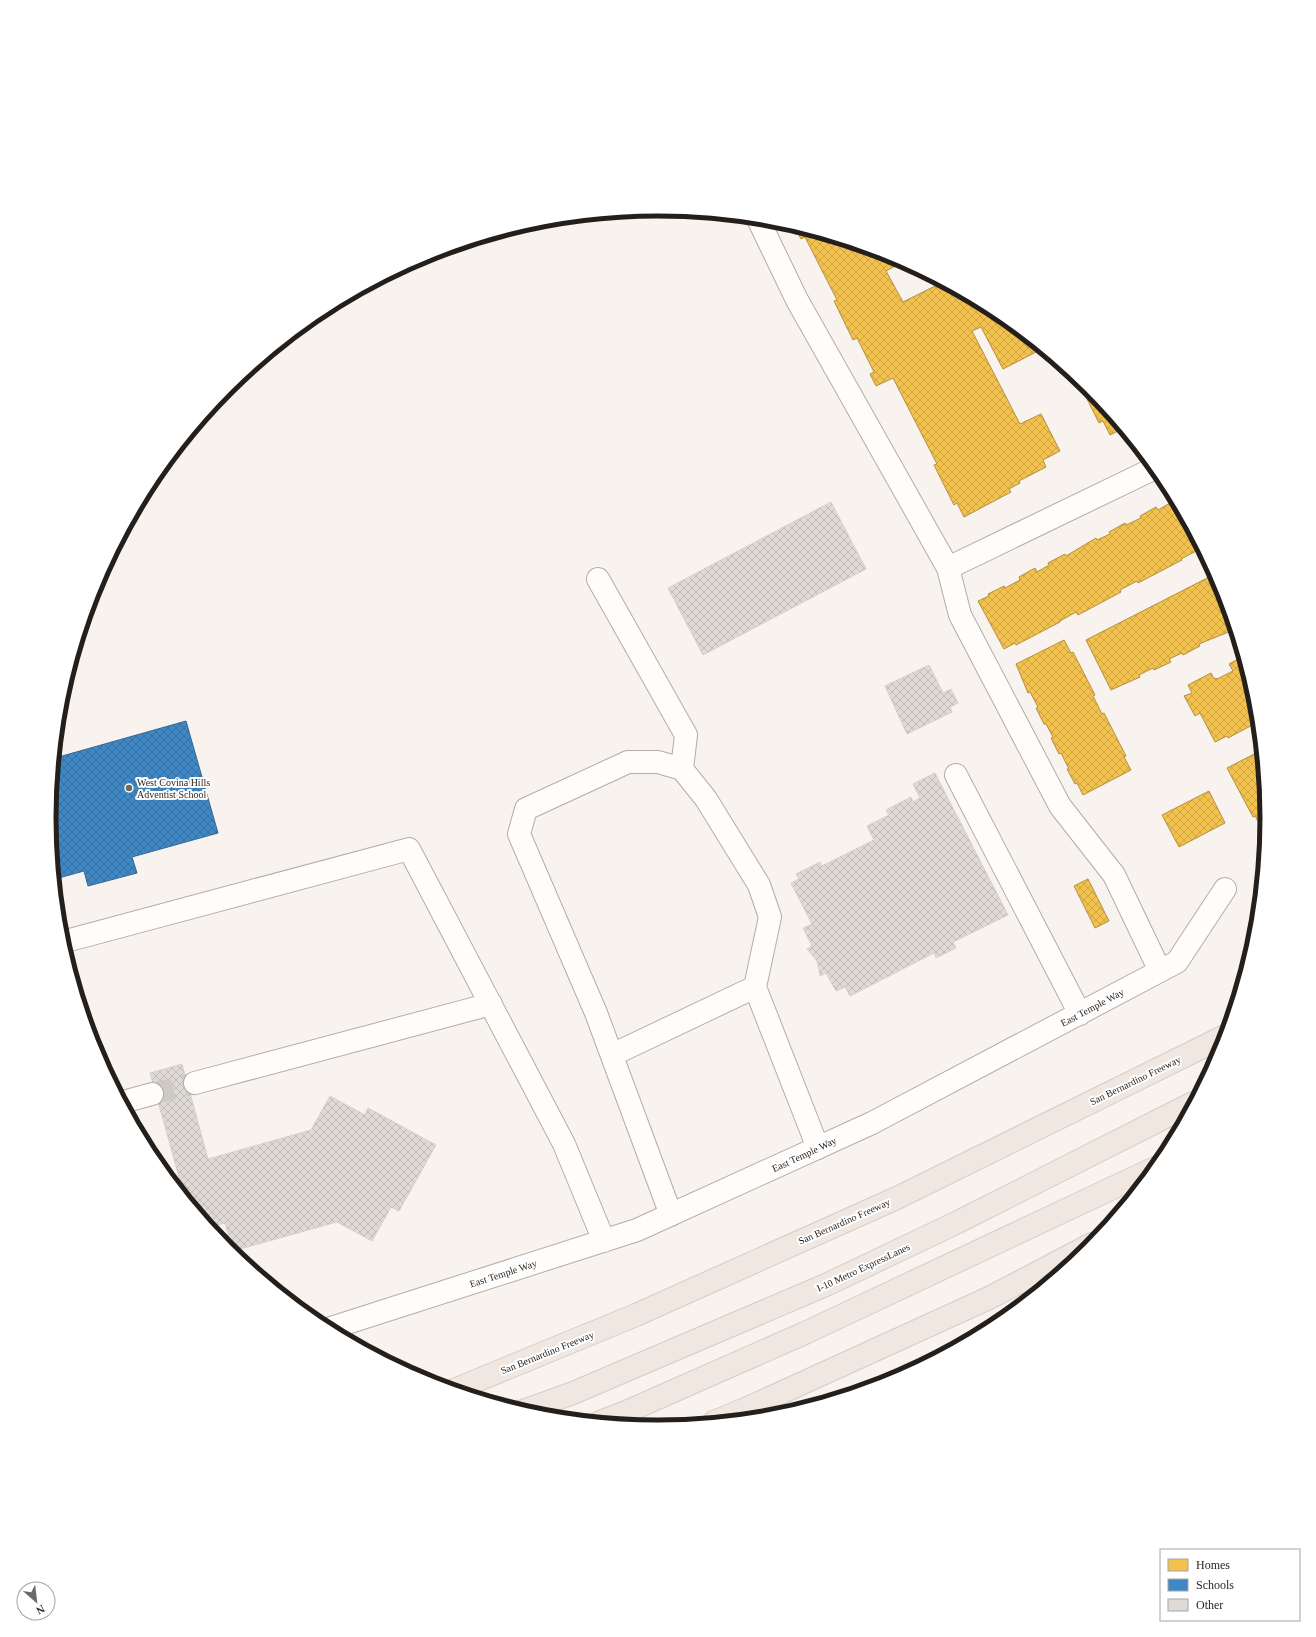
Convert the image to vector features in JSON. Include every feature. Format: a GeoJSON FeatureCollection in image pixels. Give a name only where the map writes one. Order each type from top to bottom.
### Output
{"type":"FeatureCollection","features":[{"type":"Feature","properties":{"kind":"highway","name":"San Bernardino Freeway"},"geometry":{"type":"LineString","coordinates":[[460,1387],[636,1315],[899,1197],[1218,1040]]}},
{"type":"Feature","properties":{"kind":"highway","name":"I-10 Metro ExpressLanes"},"geometry":{"type":"LineString","coordinates":[[533,1407],[587,1387],[828,1284],[958,1222],[1186,1106]]}},
{"type":"Feature","properties":{"kind":"highway"},"geometry":{"type":"LineString","coordinates":[[610,1418],[806,1334],[1145,1173]]}},
{"type":"Feature","properties":{"kind":"highway"},"geometry":{"type":"LineString","coordinates":[[729,1416],[989,1298],[1074,1254]]}},
{"type":"Feature","properties":{"kind":"street"},"geometry":{"type":"LineString","coordinates":[[761,226],[797,300],[948,568],[960,614],[1060,806],[1114,875],[1160,971]]}},
{"type":"Feature","properties":{"kind":"street"},"geometry":{"type":"LineString","coordinates":[[948,568],[1149,471]]}},
{"type":"Feature","properties":{"kind":"street"},"geometry":{"type":"LineString","coordinates":[[598,579],[686,735],[682,769]]}},
{"type":"Feature","properties":{"kind":"street"},"geometry":{"type":"LineString","coordinates":[[672,1215],[596,1012],[519,834],[526,809],[628,762],[658,762],[682,769],[706,799],[758,884],[770,917],[755,987],[818,1148]]}},
{"type":"Feature","properties":{"kind":"street"},"geometry":{"type":"LineString","coordinates":[[956,775],[1080,1014]]}},
{"type":"Feature","properties":{"kind":"street"},"geometry":{"type":"LineString","coordinates":[[69,940],[409,849],[564,1144],[604,1241]]}},
{"type":"Feature","properties":{"kind":"street","name":"East Temple Way"},"geometry":{"type":"LineString","coordinates":[[336,1327],[637,1230],[872,1123],[1177,962],[1225,889]]}},
{"type":"Feature","properties":{"kind":"street"},"geometry":{"type":"LineString","coordinates":[[612,1055],[755,987]]}},
{"type":"Feature","properties":{"kind":"street"},"geometry":{"type":"LineString","coordinates":[[195,1083],[495,1011]]}},
{"type":"Feature","properties":{"kind":"street"},"geometry":{"type":"LineString","coordinates":[[127,1101],[152,1094]]}},
{"type":"Feature","properties":{"kind":"building: Homes"},"geometry":{"type":"Polygon","coordinates":[[[798,233],[852,248],[896,266],[886,271],[903,302],[936,285],[959,297],[992,318],[1037,352],[1003,369],[981,327],[972,331],[1020,424],[1041,414],[1060,451],[1043,460],[1046,467],[1019,481],[1020,483],[1009,489],[1011,492],[964,517],[957,503],[954,505],[934,465],[937,464],[893,378],[876,386],[870,374],[874,372],[857,338],[853,340],[834,301],[837,300],[805,237],[801,239],[798,233]]]}},
{"type":"Feature","properties":{"kind":"building: Homes"},"geometry":{"type":"Polygon","coordinates":[[[1084,393],[1118,431],[1110,435],[1103,421],[1099,423],[1084,393]]]}},
{"type":"Feature","properties":{"kind":"building: Homes"},"geometry":{"type":"Polygon","coordinates":[[[1169,501],[1197,550],[1138,583],[1137,581],[1120,590],[1121,592],[1078,615],[1076,612],[1016,645],[1015,643],[1004,649],[978,601],[1004,586],[1005,588],[1020,580],[1019,577],[1035,568],[1037,572],[1049,565],[1048,563],[1065,554],[1066,556],[1096,538],[1097,540],[1110,534],[1109,532],[1125,523],[1126,525],[1141,518],[1140,516],[1156,507],[1158,510],[1170,503],[1169,501]]]}},
{"type":"Feature","properties":{"kind":"building: Homes"},"geometry":{"type":"Polygon","coordinates":[[[1209,577],[1230,631],[1199,644],[1200,646],[1183,655],[1182,653],[1169,659],[1171,662],[1154,670],[1153,668],[1139,675],[1140,677],[1111,690],[1086,640],[1209,577]]]}},
{"type":"Feature","properties":{"kind":"building: Homes"},"geometry":{"type":"Polygon","coordinates":[[[1064,640],[1071,653],[1073,652],[1095,695],[1093,696],[1102,714],[1104,713],[1126,756],[1124,757],[1131,770],[1083,795],[1067,769],[1069,769],[1061,753],[1059,754],[1051,738],[1053,737],[1046,724],[1044,724],[1036,708],[1038,707],[1030,692],[1028,693],[1016,664],[1064,640]]]}},
{"type":"Feature","properties":{"kind":"building: Homes"},"geometry":{"type":"Polygon","coordinates":[[[1238,659],[1252,725],[1228,738],[1227,736],[1215,742],[1200,713],[1195,716],[1184,696],[1192,693],[1188,685],[1211,673],[1214,679],[1217,679],[1233,671],[1229,664],[1238,659]]]}},
{"type":"Feature","properties":{"kind":"building: Homes"},"geometry":{"type":"Polygon","coordinates":[[[1256,753],[1259,779],[1260,823],[1255,816],[1253,817],[1227,768],[1256,753]]]}},
{"type":"Feature","properties":{"kind":"building: Homes"},"geometry":{"type":"Polygon","coordinates":[[[1209,791],[1225,823],[1179,847],[1162,815],[1209,791]]]}},
{"type":"Feature","properties":{"kind":"building: Homes"},"geometry":{"type":"Polygon","coordinates":[[[1088,879],[1109,921],[1095,928],[1074,886],[1088,879]]]}},
{"type":"Feature","properties":{"kind":"building: Schools","name":"West Covina Hills Adventist School"},"geometry":{"type":"Polygon","coordinates":[[[186,721],[218,833],[132,857],[137,873],[88,886],[84,871],[59,878],[56,818],[59,757],[186,721]]]}},
{"type":"Feature","properties":{"kind":"building: Other"},"geometry":{"type":"Polygon","coordinates":[[[831,502],[866,569],[703,655],[668,588],[831,502]]]}},
{"type":"Feature","properties":{"kind":"building: Other"},"geometry":{"type":"Polygon","coordinates":[[[929,665],[943,693],[951,689],[958,703],[950,707],[952,712],[907,734],[885,686],[929,665]]]}},
{"type":"Feature","properties":{"kind":"building: Other"},"geometry":{"type":"Polygon","coordinates":[[[935,773],[1008,915],[953,942],[956,948],[936,958],[934,953],[850,996],[845,987],[836,991],[826,973],[820,976],[817,961],[807,949],[812,946],[803,928],[812,924],[791,883],[799,879],[796,874],[820,862],[822,866],[874,840],[867,826],[889,815],[886,810],[911,797],[913,802],[920,798],[913,784],[935,773]]]}},
{"type":"Feature","properties":{"kind":"building: Other"},"geometry":{"type":"Polygon","coordinates":[[[182,1064],[208,1159],[311,1130],[330,1096],[365,1115],[368,1108],[436,1145],[399,1211],[391,1207],[372,1241],[337,1222],[238,1250],[231,1242],[225,1223],[215,1226],[179,1184],[181,1184],[150,1073],[182,1064]]]}},
{"type":"Feature","properties":{"kind":"tunnel"},"geometry":{"type":"LineString","coordinates":[[152,1094],[195,1083]]}},
{"type":"Feature","properties":{"kind":"place","name":"West Covina Hills Adventist School"},"geometry":{"type":"Point","coordinates":[129,788]}}]}
